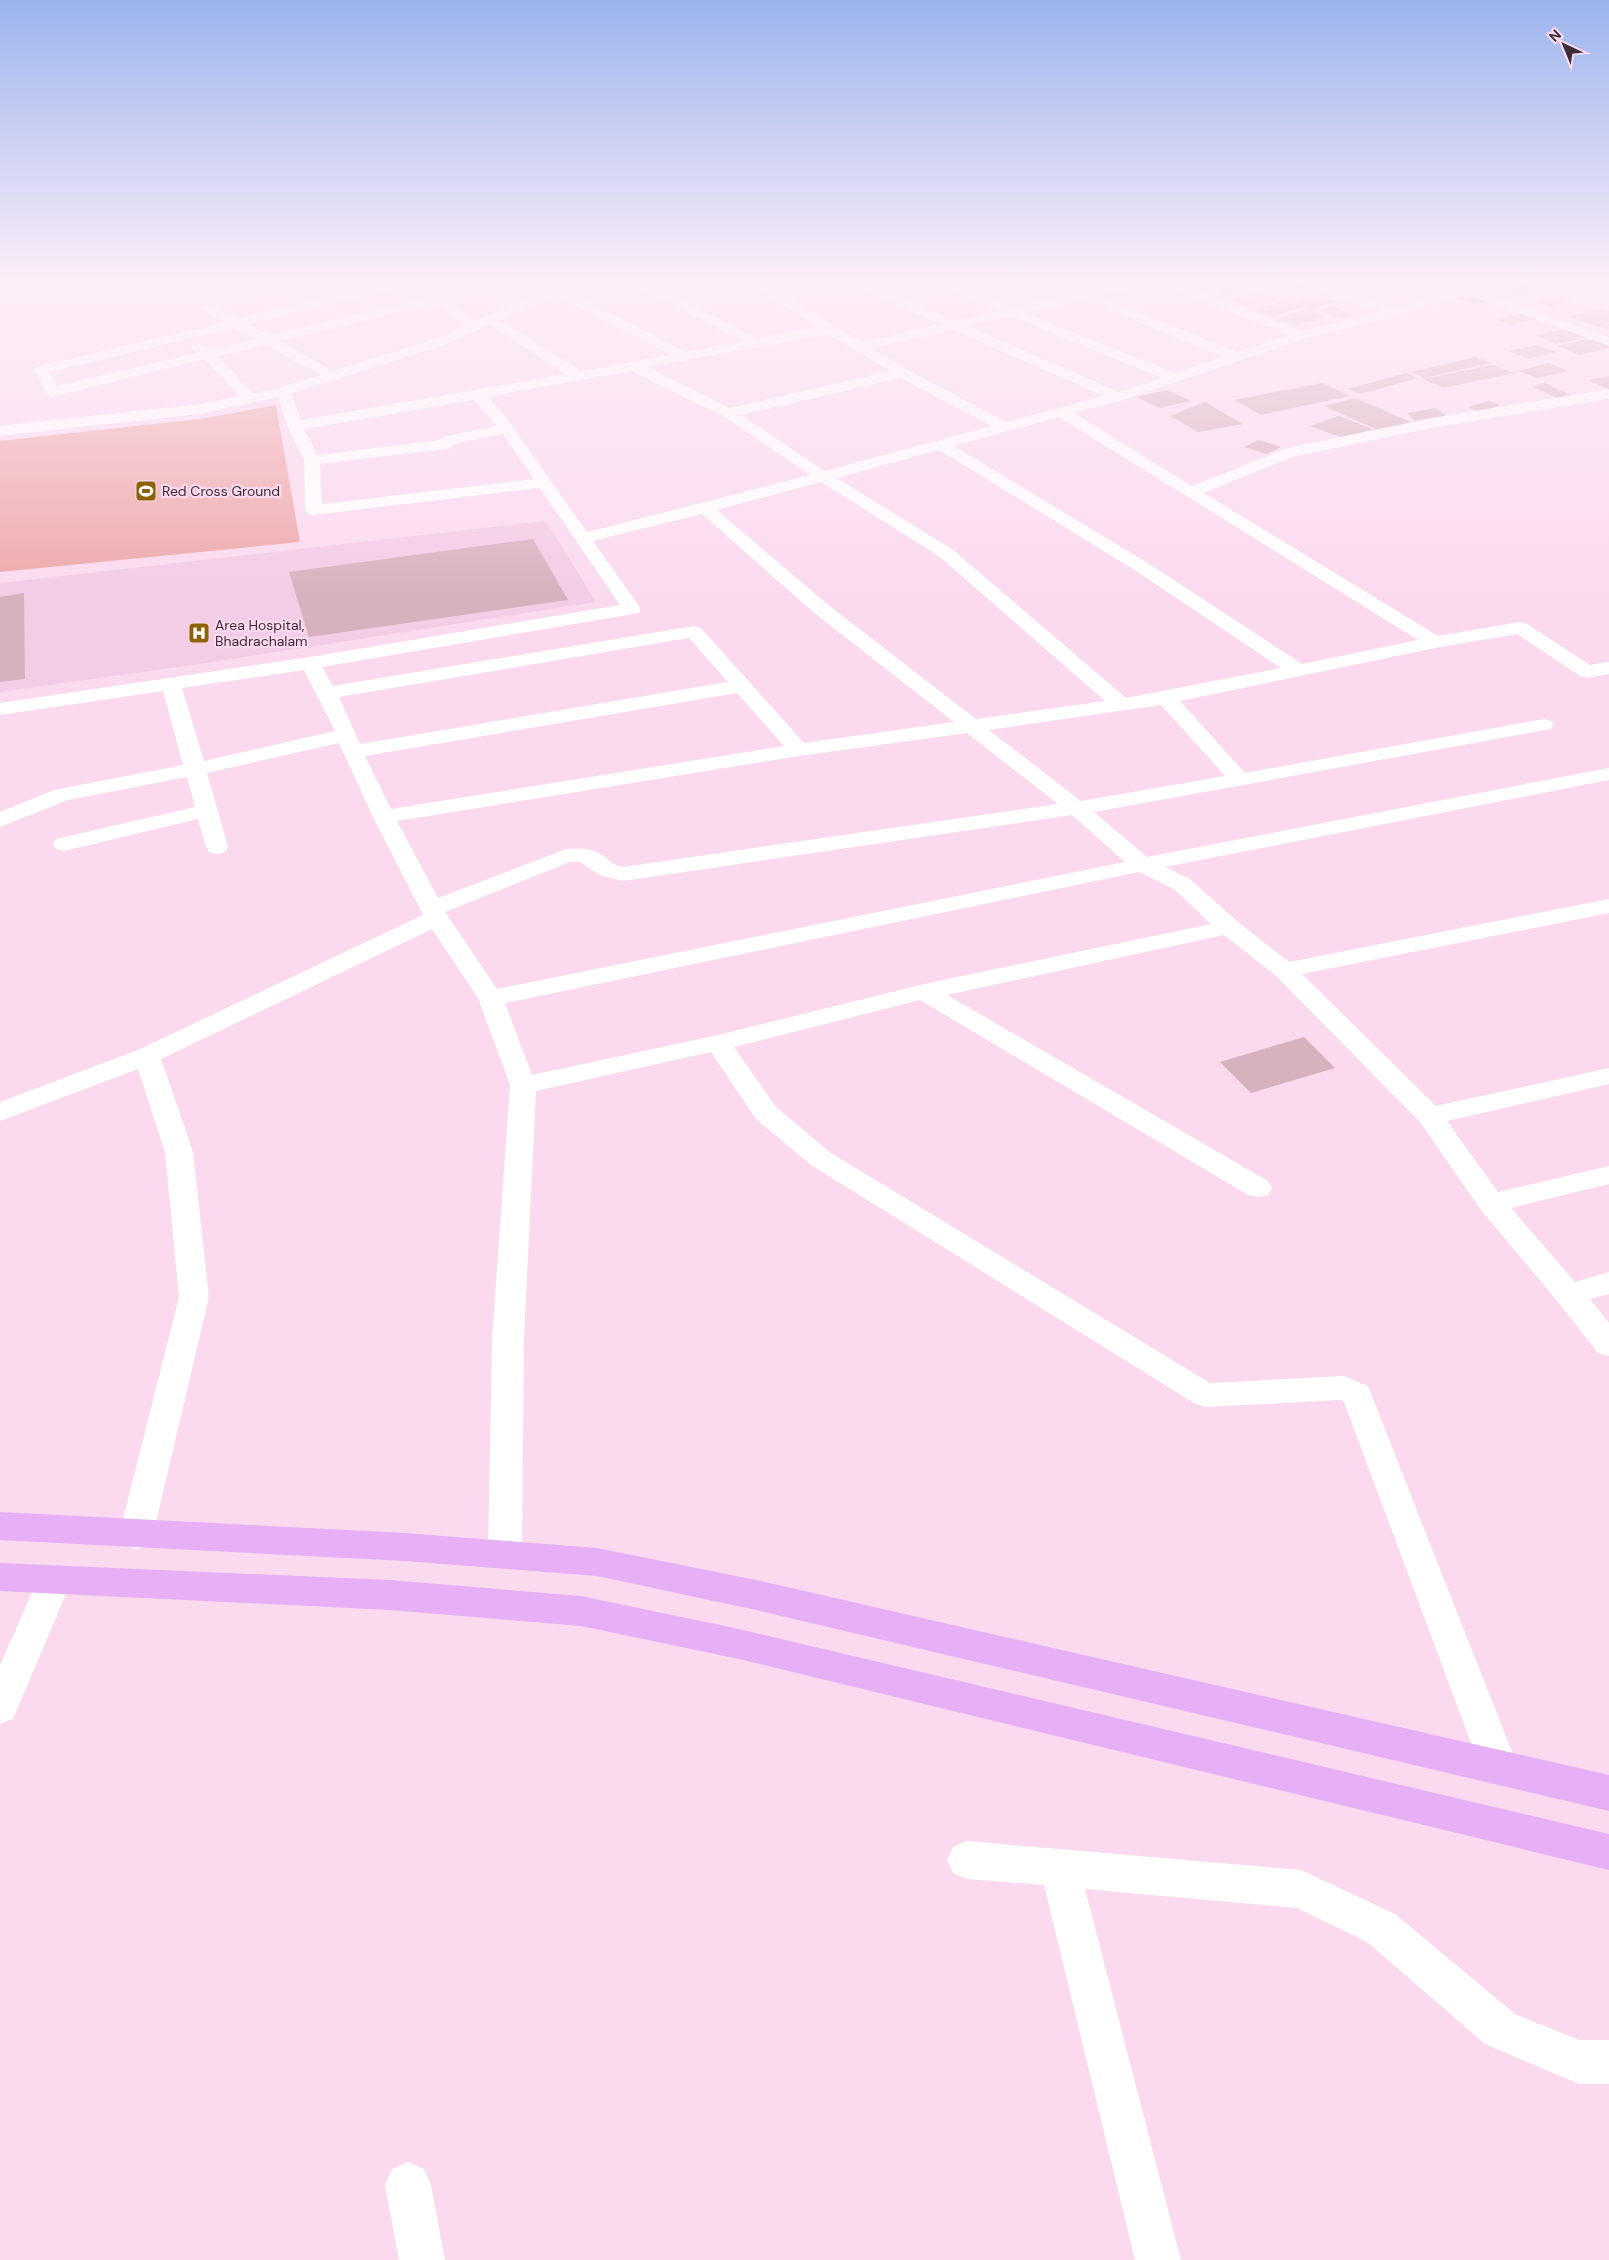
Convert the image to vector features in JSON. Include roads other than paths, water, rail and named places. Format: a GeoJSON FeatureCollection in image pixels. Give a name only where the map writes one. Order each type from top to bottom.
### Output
{"type":"FeatureCollection","features":[{"type":"Feature","properties":{"kind":"highway"},"geometry":{"type":"LineString","coordinates":[[0,1526],[136,1535],[405,1547],[596,1562],[756,1595],[1609,1792]]}},
{"type":"Feature","properties":{"kind":"highway"},"geometry":{"type":"LineString","coordinates":[[0,1577],[390,1595],[581,1611],[738,1644],[1609,1852]]}},
{"type":"Feature","properties":{"kind":"street"},"geometry":{"type":"LineString","coordinates":[[50,387],[52,392],[71,387]]}},
{"type":"Feature","properties":{"kind":"street"},"geometry":{"type":"LineString","coordinates":[[239,387],[250,399]]}},
{"type":"Feature","properties":{"kind":"street"},"geometry":{"type":"LineString","coordinates":[[0,432],[200,409],[296,387]]}},
{"type":"Feature","properties":{"kind":"street"},"geometry":{"type":"LineString","coordinates":[[295,426],[517,387]]}},
{"type":"Feature","properties":{"kind":"street"},"geometry":{"type":"LineString","coordinates":[[676,387],[728,413],[821,475],[946,553],[1122,705]]}},
{"type":"Feature","properties":{"kind":"street"},"geometry":{"type":"LineString","coordinates":[[728,413],[840,387]]}},
{"type":"Feature","properties":{"kind":"street"},"geometry":{"type":"LineString","coordinates":[[930,387],[1005,427]]}},
{"type":"Feature","properties":{"kind":"street"},"geometry":{"type":"LineString","coordinates":[[1096,387],[1118,397]]}},
{"type":"Feature","properties":{"kind":"street"},"geometry":{"type":"LineString","coordinates":[[583,538],[705,508],[821,475],[1118,397],[1146,387]]}},
{"type":"Feature","properties":{"kind":"street"},"geometry":{"type":"LineString","coordinates":[[284,391],[295,426],[312,460],[314,510],[544,483]]}},
{"type":"Feature","properties":{"kind":"street"},"geometry":{"type":"LineString","coordinates":[[1191,492],[1287,453],[1432,423],[1609,394]]}},
{"type":"Feature","properties":{"kind":"street"},"geometry":{"type":"LineString","coordinates":[[477,395],[502,420],[650,638]]}},
{"type":"Feature","properties":{"kind":"street"},"geometry":{"type":"LineString","coordinates":[[1061,412],[1435,642]]}},
{"type":"Feature","properties":{"kind":"street"},"geometry":{"type":"LineString","coordinates":[[312,460],[446,444],[446,441],[507,429]]}},
{"type":"Feature","properties":{"kind":"street"},"geometry":{"type":"LineString","coordinates":[[940,444],[1142,567],[1298,670]]}},
{"type":"Feature","properties":{"kind":"street"},"geometry":{"type":"LineString","coordinates":[[705,508],[820,608],[1077,808],[1142,865],[1182,884],[1229,927],[1284,970],[1430,1116],[1491,1202],[1569,1294],[1609,1345]]}},
{"type":"Feature","properties":{"kind":"street"},"geometry":{"type":"LineString","coordinates":[[0,709],[310,663],[632,609]]}},
{"type":"Feature","properties":{"kind":"street"},"geometry":{"type":"LineString","coordinates":[[384,818],[799,750],[1166,698],[1435,642],[1520,628],[1609,688]]}},
{"type":"Feature","properties":{"kind":"street"},"geometry":{"type":"LineString","coordinates":[[327,693],[694,632],[799,750]]}},
{"type":"Feature","properties":{"kind":"street"},"geometry":{"type":"LineString","coordinates":[[310,663],[327,693],[384,818],[433,914],[492,998],[523,1085],[508,1339],[505,1554]]}},
{"type":"Feature","properties":{"kind":"street"},"geometry":{"type":"LineString","coordinates":[[1587,672],[1609,668]]}},
{"type":"Feature","properties":{"kind":"street"},"geometry":{"type":"LineString","coordinates":[[171,683],[218,847]]}},
{"type":"Feature","properties":{"kind":"street"},"geometry":{"type":"LineString","coordinates":[[0,820],[62,795],[197,769],[350,744],[743,686]]}},
{"type":"Feature","properties":{"kind":"street"},"geometry":{"type":"LineString","coordinates":[[1166,698],[1240,780]]}},
{"type":"Feature","properties":{"kind":"street"},"geometry":{"type":"LineString","coordinates":[[0,1112],[147,1056],[433,914],[566,856],[578,853],[588,855],[611,872],[623,874],[1077,808],[1544,725]]}},
{"type":"Feature","properties":{"kind":"street"},"geometry":{"type":"LineString","coordinates":[[492,998],[1142,865],[1609,774]]}},
{"type":"Feature","properties":{"kind":"street"},"geometry":{"type":"LineString","coordinates":[[64,844],[208,810]]}},
{"type":"Feature","properties":{"kind":"street"},"geometry":{"type":"LineString","coordinates":[[1284,970],[1609,906]]}},
{"type":"Feature","properties":{"kind":"street"},"geometry":{"type":"LineString","coordinates":[[523,1085],[718,1043],[924,992],[1229,927]]}},
{"type":"Feature","properties":{"kind":"street"},"geometry":{"type":"LineString","coordinates":[[924,992],[1258,1188]]}},
{"type":"Feature","properties":{"kind":"street"},"geometry":{"type":"LineString","coordinates":[[718,1043],[766,1112],[821,1159],[1205,1395],[1344,1388],[1357,1394],[1499,1767]]}},
{"type":"Feature","properties":{"kind":"street"},"geometry":{"type":"LineString","coordinates":[[136,1535],[194,1297],[179,1152],[147,1056]]}},
{"type":"Feature","properties":{"kind":"street"},"geometry":{"type":"LineString","coordinates":[[1430,1116],[1609,1076]]}},
{"type":"Feature","properties":{"kind":"street"},"geometry":{"type":"LineString","coordinates":[[1491,1202],[1609,1174]]}},
{"type":"Feature","properties":{"kind":"street"},"geometry":{"type":"LineString","coordinates":[[1569,1294],[1609,1283]]}},
{"type":"Feature","properties":{"kind":"street"},"geometry":{"type":"LineString","coordinates":[[0,1708],[54,1580]]}},
{"type":"Feature","properties":{"kind":"street"},"geometry":{"type":"LineString","coordinates":[[967,1860],[1301,1889],[1381,1928],[1500,2029],[1579,2062],[1609,2062]]}},
{"type":"Feature","properties":{"kind":"street"},"geometry":{"type":"LineString","coordinates":[[1060,1868],[1158,2260]]}},
{"type":"Feature","properties":{"kind":"street"},"geometry":{"type":"LineString","coordinates":[[408,2185],[422,2260]]}},
{"type":"Feature","properties":{"kind":"place","name":"Red Cross Ground"},"geometry":{"type":"Point","coordinates":[146,491]}},
{"type":"Feature","properties":{"kind":"place","name":"Area Hospital, Bhadrachalam"},"geometry":{"type":"Point","coordinates":[199,633]}}]}
